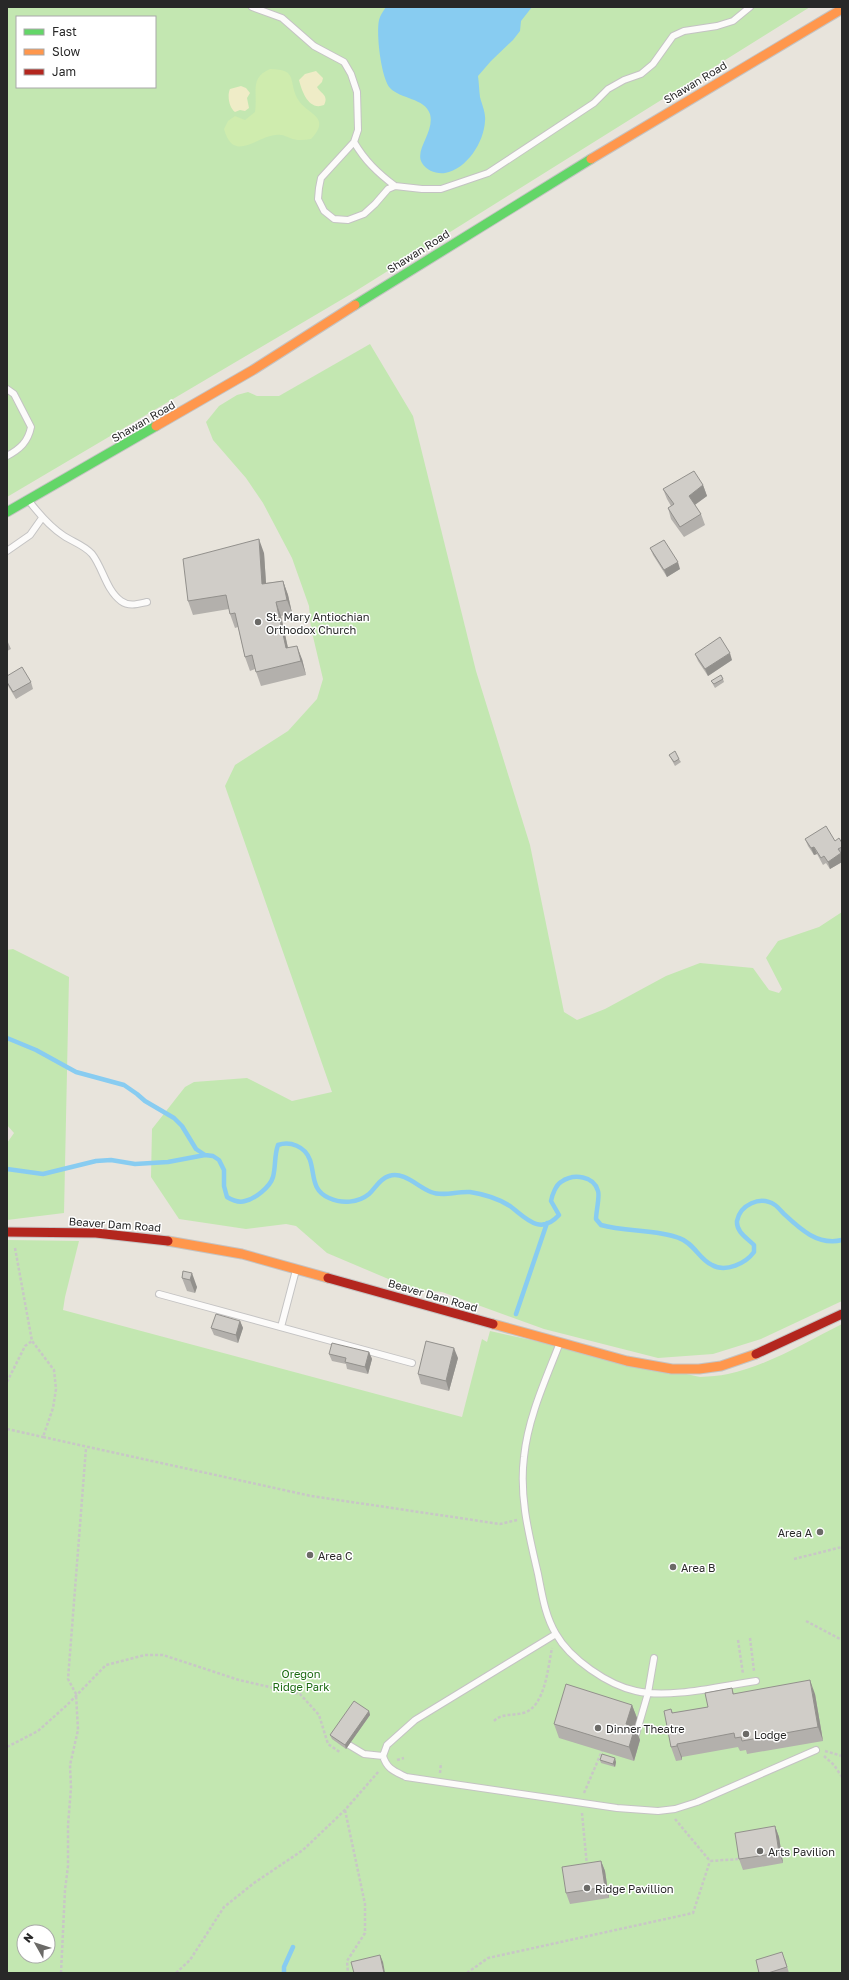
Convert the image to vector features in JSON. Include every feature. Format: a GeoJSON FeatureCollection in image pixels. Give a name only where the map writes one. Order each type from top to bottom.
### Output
{"type":"FeatureCollection","features":[{"type":"Feature","properties":{"kind":"main road","name":"Shawan Road"},"geometry":{"type":"LineString","coordinates":[[7,512],[253,370],[536,191],[842,9]]}},
{"type":"Feature","properties":{"kind":"main road","name":"Beaver Dam Road"},"geometry":{"type":"LineString","coordinates":[[10,1232],[93,1232],[145,1236],[195,1244],[296,1268],[560,1343],[656,1367],[678,1370],[700,1368],[751,1357],[778,1346],[842,1314]]}},
{"type":"Feature","properties":{"kind":"lane"},"geometry":{"type":"LineString","coordinates":[[252,7],[282,18],[314,46],[344,62],[351,74],[357,92],[358,130],[354,142],[321,178],[318,198],[324,212],[334,219],[348,220],[364,214],[388,189],[395,186],[422,189],[441,189],[488,174],[594,103],[608,89],[624,80],[640,74],[653,64],[673,36],[684,30],[717,26],[733,21],[750,7]]}},
{"type":"Feature","properties":{"kind":"lane"},"geometry":{"type":"LineString","coordinates":[[354,142],[362,156],[375,170],[395,186]]}},
{"type":"Feature","properties":{"kind":"lane"},"geometry":{"type":"LineString","coordinates":[[7,389],[14,394],[31,427],[29,437],[20,449],[7,456]]}},
{"type":"Feature","properties":{"kind":"lane"},"geometry":{"type":"LineString","coordinates":[[28,500],[42,518],[63,535],[80,544],[92,554],[113,592],[121,601],[132,606],[147,602]]}},
{"type":"Feature","properties":{"kind":"lane"},"geometry":{"type":"LineString","coordinates":[[7,551],[30,535],[42,518]]}},
{"type":"Feature","properties":{"kind":"lane"},"geometry":{"type":"LineString","coordinates":[[280,1327],[296,1268]]}},
{"type":"Feature","properties":{"kind":"lane"},"geometry":{"type":"LineString","coordinates":[[159,1294],[412,1363]]}},
{"type":"Feature","properties":{"kind":"lane"},"geometry":{"type":"LineString","coordinates":[[560,1343],[540,1393],[525,1448],[522,1484],[525,1517],[546,1612],[556,1634],[564,1646],[590,1670],[624,1687],[648,1693],[672,1693],[756,1681]]}},
{"type":"Feature","properties":{"kind":"lane"},"geometry":{"type":"LineString","coordinates":[[556,1634],[415,1720],[387,1745],[382,1756],[385,1764],[391,1770],[406,1777],[617,1808],[658,1811],[698,1802],[816,1750]]}},
{"type":"Feature","properties":{"kind":"lane"},"geometry":{"type":"LineString","coordinates":[[635,1739],[648,1693],[654,1658]]}},
{"type":"Feature","properties":{"kind":"lane"},"geometry":{"type":"LineString","coordinates":[[349,1745],[364,1754],[382,1756]]}},
{"type":"Feature","properties":{"kind":"path"},"geometry":{"type":"LineString","coordinates":[[10,1232],[32,1341],[54,1370],[56,1389],[53,1408],[43,1437]]}},
{"type":"Feature","properties":{"kind":"path"},"geometry":{"type":"LineString","coordinates":[[7,1382],[24,1346],[32,1341]]}},
{"type":"Feature","properties":{"kind":"path"},"geometry":{"type":"LineString","coordinates":[[7,1429],[86,1448],[311,1496],[500,1524],[525,1517]]}},
{"type":"Feature","properties":{"kind":"path"},"geometry":{"type":"LineString","coordinates":[[61,1973],[65,1890],[68,1866],[68,1825],[71,1788],[70,1765],[78,1730],[76,1694],[68,1680],[86,1448]]}},
{"type":"Feature","properties":{"kind":"path"},"geometry":{"type":"LineString","coordinates":[[794,1559],[842,1547]]}},
{"type":"Feature","properties":{"kind":"path"},"geometry":{"type":"LineString","coordinates":[[806,1621],[842,1640]]}},
{"type":"Feature","properties":{"kind":"path"},"geometry":{"type":"LineString","coordinates":[[494,1721],[500,1715],[524,1713],[532,1710],[538,1702],[556,1634]]}},
{"type":"Feature","properties":{"kind":"path"},"geometry":{"type":"LineString","coordinates":[[750,1638],[756,1681]]}},
{"type":"Feature","properties":{"kind":"path"},"geometry":{"type":"LineString","coordinates":[[738,1640],[744,1682]]}},
{"type":"Feature","properties":{"kind":"path"},"geometry":{"type":"LineString","coordinates":[[7,1747],[38,1731],[106,1666],[145,1654],[163,1655],[239,1680],[300,1694],[319,1715],[328,1744],[337,1751],[349,1755],[355,1749]]}},
{"type":"Feature","properties":{"kind":"path"},"geometry":{"type":"LineString","coordinates":[[816,1750],[842,1756]]}},
{"type":"Feature","properties":{"kind":"path"},"geometry":{"type":"LineString","coordinates":[[816,1750],[834,1765],[842,1777]]}},
{"type":"Feature","properties":{"kind":"path"},"geometry":{"type":"LineString","coordinates":[[176,1973],[190,1960],[224,1907],[254,1883],[303,1850],[345,1810],[385,1764]]}},
{"type":"Feature","properties":{"kind":"path"},"geometry":{"type":"LineString","coordinates":[[345,1810],[365,1904],[365,1933],[347,1961],[348,1973]]}},
{"type":"Feature","properties":{"kind":"path"},"geometry":{"type":"LineString","coordinates":[[667,1810],[710,1861]]}},
{"type":"Feature","properties":{"kind":"path"},"geometry":{"type":"LineString","coordinates":[[710,1861],[741,1859]]}},
{"type":"Feature","properties":{"kind":"path"},"geometry":{"type":"LineString","coordinates":[[467,1973],[488,1958],[693,1912],[710,1861]]}},
{"type":"Feature","properties":{"kind":"green space"},"geometry":{"type":"Polygon","coordinates":[[[7,7],[810,7],[351,294],[7,497],[7,7]]]}},
{"type":"Feature","properties":{"kind":"green space"},"geometry":{"type":"Polygon","coordinates":[[[270,69],[286,71],[289,74],[299,101],[317,117],[319,121],[317,132],[311,139],[298,140],[282,135],[273,135],[248,145],[234,145],[228,140],[224,129],[228,121],[235,116],[245,120],[255,112],[257,81],[263,73],[270,69]]]}},
{"type":"Feature","properties":{"kind":"green space"},"geometry":{"type":"Polygon","coordinates":[[[370,344],[413,416],[476,671],[530,845],[564,1012],[577,1020],[605,1009],[666,976],[700,963],[753,968],[769,990],[779,993],[782,989],[766,958],[778,941],[819,927],[842,912],[842,1301],[761,1339],[713,1354],[658,1358],[544,1329],[442,1292],[412,1289],[327,1253],[296,1226],[286,1224],[246,1229],[179,1219],[151,1177],[152,1129],[185,1087],[194,1082],[247,1078],[292,1101],[332,1092],[225,786],[235,765],[288,731],[317,699],[323,679],[311,628],[309,606],[292,558],[263,503],[246,478],[213,440],[206,422],[219,406],[237,395],[248,392],[257,396],[279,396],[370,344]]]}},
{"type":"Feature","properties":{"kind":"green space"},"geometry":{"type":"Polygon","coordinates":[[[13,949],[69,977],[64,1213],[7,1220],[7,1143],[14,1133],[7,1125],[7,950],[13,949]]]}},
{"type":"Feature","properties":{"kind":"green space","name":"Oregon Ridge Park"},"geometry":{"type":"Polygon","coordinates":[[[7,1240],[79,1241],[63,1310],[462,1417],[482,1339],[487,1342],[490,1331],[700,1377],[728,1374],[758,1365],[842,1324],[842,1973],[7,1973],[7,1240]]]}},
{"type":"Feature","properties":{"kind":"sand"},"geometry":{"type":"Polygon","coordinates":[[[316,71],[323,78],[322,82],[317,87],[326,99],[324,105],[319,106],[310,103],[304,95],[299,80],[305,74],[316,71]]]}},
{"type":"Feature","properties":{"kind":"sand"},"geometry":{"type":"Polygon","coordinates":[[[241,86],[246,88],[250,93],[247,98],[249,108],[245,111],[240,110],[235,112],[230,105],[229,92],[230,89],[241,86]]]}},
{"type":"Feature","properties":{"kind":"water"},"geometry":{"type":"Polygon","coordinates":[[[386,7],[532,7],[521,21],[520,31],[513,40],[478,76],[480,97],[485,115],[484,129],[478,146],[473,153],[460,166],[453,170],[445,173],[438,173],[429,170],[424,166],[420,158],[422,147],[430,127],[430,114],[423,105],[394,92],[387,83],[380,56],[378,35],[379,20],[386,7]]]}},
{"type":"Feature","properties":{"kind":"building"},"geometry":{"type":"Polygon","coordinates":[[[694,471],[703,485],[689,496],[701,514],[680,527],[668,508],[674,504],[663,489],[694,471]]]}},
{"type":"Feature","properties":{"kind":"building","name":"St. Mary Antiochian Orthodox Church"},"geometry":{"type":"Polygon","coordinates":[[[259,539],[262,584],[283,581],[287,600],[276,602],[286,648],[297,646],[301,661],[256,672],[252,655],[245,657],[235,613],[230,614],[226,595],[188,601],[183,559],[259,539]]]}},
{"type":"Feature","properties":{"kind":"building"},"geometry":{"type":"Polygon","coordinates":[[[664,540],[678,562],[664,570],[650,548],[664,540]]]}},
{"type":"Feature","properties":{"kind":"building"},"geometry":{"type":"Polygon","coordinates":[[[720,637],[730,653],[705,669],[695,654],[720,637]]]}},
{"type":"Feature","properties":{"kind":"building"},"geometry":{"type":"Polygon","coordinates":[[[22,667],[31,682],[13,692],[7,682],[7,676],[22,667]]]}},
{"type":"Feature","properties":{"kind":"building"},"geometry":{"type":"Polygon","coordinates":[[[721,675],[723,679],[714,684],[711,681],[721,675]]]}},
{"type":"Feature","properties":{"kind":"building"},"geometry":{"type":"Polygon","coordinates":[[[675,751],[679,759],[674,762],[669,755],[675,751]]]}},
{"type":"Feature","properties":{"kind":"building"},"geometry":{"type":"Polygon","coordinates":[[[826,826],[835,841],[839,838],[842,843],[842,847],[838,849],[841,853],[828,862],[824,856],[821,858],[814,847],[811,848],[805,839],[826,826]]]}},
{"type":"Feature","properties":{"kind":"building"},"geometry":{"type":"Polygon","coordinates":[[[183,1271],[192,1273],[190,1280],[182,1278],[183,1271]]]}},
{"type":"Feature","properties":{"kind":"building"},"geometry":{"type":"Polygon","coordinates":[[[216,1314],[240,1321],[236,1335],[211,1328],[216,1314]]]}},
{"type":"Feature","properties":{"kind":"building"},"geometry":{"type":"Polygon","coordinates":[[[426,1341],[454,1348],[446,1381],[418,1374],[426,1341]]]}},
{"type":"Feature","properties":{"kind":"building"},"geometry":{"type":"Polygon","coordinates":[[[332,1343],[369,1352],[365,1367],[345,1362],[346,1358],[329,1354],[332,1343]]]}},
{"type":"Feature","properties":{"kind":"building","name":"Lodge"},"geometry":{"type":"Polygon","coordinates":[[[810,1680],[818,1727],[742,1741],[741,1737],[735,1738],[734,1733],[677,1744],[677,1746],[671,1747],[664,1711],[671,1709],[672,1713],[708,1707],[705,1693],[732,1688],[733,1694],[810,1680]]]}},
{"type":"Feature","properties":{"kind":"building","name":"Dinner Theatre"},"geometry":{"type":"Polygon","coordinates":[[[566,1684],[632,1705],[626,1724],[635,1727],[629,1747],[554,1724],[566,1684]]]}},
{"type":"Feature","properties":{"kind":"building"},"geometry":{"type":"Polygon","coordinates":[[[354,1701],[369,1711],[345,1745],[330,1735],[354,1701]]]}},
{"type":"Feature","properties":{"kind":"building"},"geometry":{"type":"Polygon","coordinates":[[[602,1754],[615,1758],[613,1764],[600,1760],[602,1754]]]}},
{"type":"Feature","properties":{"kind":"building"},"geometry":{"type":"Polygon","coordinates":[[[775,1826],[779,1853],[739,1859],[735,1833],[775,1826]]]}},
{"type":"Feature","properties":{"kind":"building"},"geometry":{"type":"Polygon","coordinates":[[[601,1861],[605,1887],[566,1893],[562,1867],[601,1861]]]}},
{"type":"Feature","properties":{"kind":"building"},"geometry":{"type":"Polygon","coordinates":[[[782,1952],[787,1967],[768,1973],[759,1973],[756,1960],[782,1952]]]}},
{"type":"Feature","properties":{"kind":"building"},"geometry":{"type":"Polygon","coordinates":[[[380,1955],[384,1973],[354,1973],[351,1962],[380,1955]]]}},
{"type":"Feature","properties":{"kind":"waterway"},"geometry":{"type":"LineString","coordinates":[[7,1038],[36,1050],[76,1072],[124,1085],[145,1101],[174,1118],[182,1126],[196,1149],[205,1155]]}},
{"type":"Feature","properties":{"kind":"waterway"},"geometry":{"type":"LineString","coordinates":[[7,1169],[43,1174],[96,1161],[111,1160],[135,1164],[168,1162],[205,1155],[213,1156],[219,1160],[224,1170],[224,1186],[227,1197],[243,1202],[257,1195],[269,1185],[273,1177],[278,1145],[292,1144],[301,1148],[308,1155],[316,1186],[319,1191],[329,1198],[344,1202],[355,1201],[365,1197],[380,1181],[386,1177],[395,1175],[411,1180],[431,1192],[440,1194],[470,1192],[491,1197],[506,1203],[528,1220],[539,1225],[546,1224],[559,1215],[551,1201],[557,1185],[566,1179],[577,1177],[588,1179],[596,1186],[599,1196],[596,1219],[601,1225],[620,1229],[661,1233],[679,1238],[689,1243],[703,1259],[717,1267],[723,1268],[735,1266],[746,1260],[754,1252],[754,1245],[740,1232],[737,1221],[742,1210],[746,1206],[757,1201],[769,1202],[775,1205],[796,1225],[810,1235],[825,1241],[842,1240]]}},
{"type":"Feature","properties":{"kind":"waterway"},"geometry":{"type":"LineString","coordinates":[[516,1314],[547,1223]]}},
{"type":"Feature","properties":{"kind":"waterway"},"geometry":{"type":"LineString","coordinates":[[284,1973],[284,1967],[293,1947]]}},
{"type":"Feature","properties":{"kind":"traffic: fast"},"geometry":{"type":"LineString","coordinates":[[355,305],[591,159]]}},
{"type":"Feature","properties":{"kind":"traffic: fast"},"geometry":{"type":"LineString","coordinates":[[7,512],[156,426]]}},
{"type":"Feature","properties":{"kind":"traffic: slow"},"geometry":{"type":"LineString","coordinates":[[591,159],[842,9]]}},
{"type":"Feature","properties":{"kind":"traffic: slow"},"geometry":{"type":"LineString","coordinates":[[156,426],[253,370],[355,305]]}},
{"type":"Feature","properties":{"kind":"traffic: slow"},"geometry":{"type":"LineString","coordinates":[[168,1241],[242,1254],[328,1278]]}},
{"type":"Feature","properties":{"kind":"traffic: slow"},"geometry":{"type":"LineString","coordinates":[[493,1324],[627,1361],[672,1369],[699,1369],[721,1366],[756,1354]]}},
{"type":"Feature","properties":{"kind":"traffic: jam"},"geometry":{"type":"LineString","coordinates":[[7,1232],[96,1233],[168,1241]]}},
{"type":"Feature","properties":{"kind":"traffic: jam"},"geometry":{"type":"LineString","coordinates":[[328,1278],[493,1324]]}},
{"type":"Feature","properties":{"kind":"traffic: jam"},"geometry":{"type":"LineString","coordinates":[[756,1354],[842,1314]]}},
{"type":"Feature","properties":{"kind":"place","name":"St. Mary Antiochian Orthodox Church"},"geometry":{"type":"Point","coordinates":[258,622]}},
{"type":"Feature","properties":{"kind":"place","name":"Area A"},"geometry":{"type":"Point","coordinates":[820,1532]}},
{"type":"Feature","properties":{"kind":"place","name":"Area C"},"geometry":{"type":"Point","coordinates":[310,1555]}},
{"type":"Feature","properties":{"kind":"place","name":"Area B"},"geometry":{"type":"Point","coordinates":[673,1567]}},
{"type":"Feature","properties":{"kind":"place","name":"Dinner Theatre"},"geometry":{"type":"Point","coordinates":[598,1728]}},
{"type":"Feature","properties":{"kind":"place","name":"Lodge"},"geometry":{"type":"Point","coordinates":[746,1734]}},
{"type":"Feature","properties":{"kind":"place","name":"Arts Pavilion"},"geometry":{"type":"Point","coordinates":[760,1851]}},
{"type":"Feature","properties":{"kind":"place","name":"Ridge Pavillion"},"geometry":{"type":"Point","coordinates":[587,1888]}}]}
